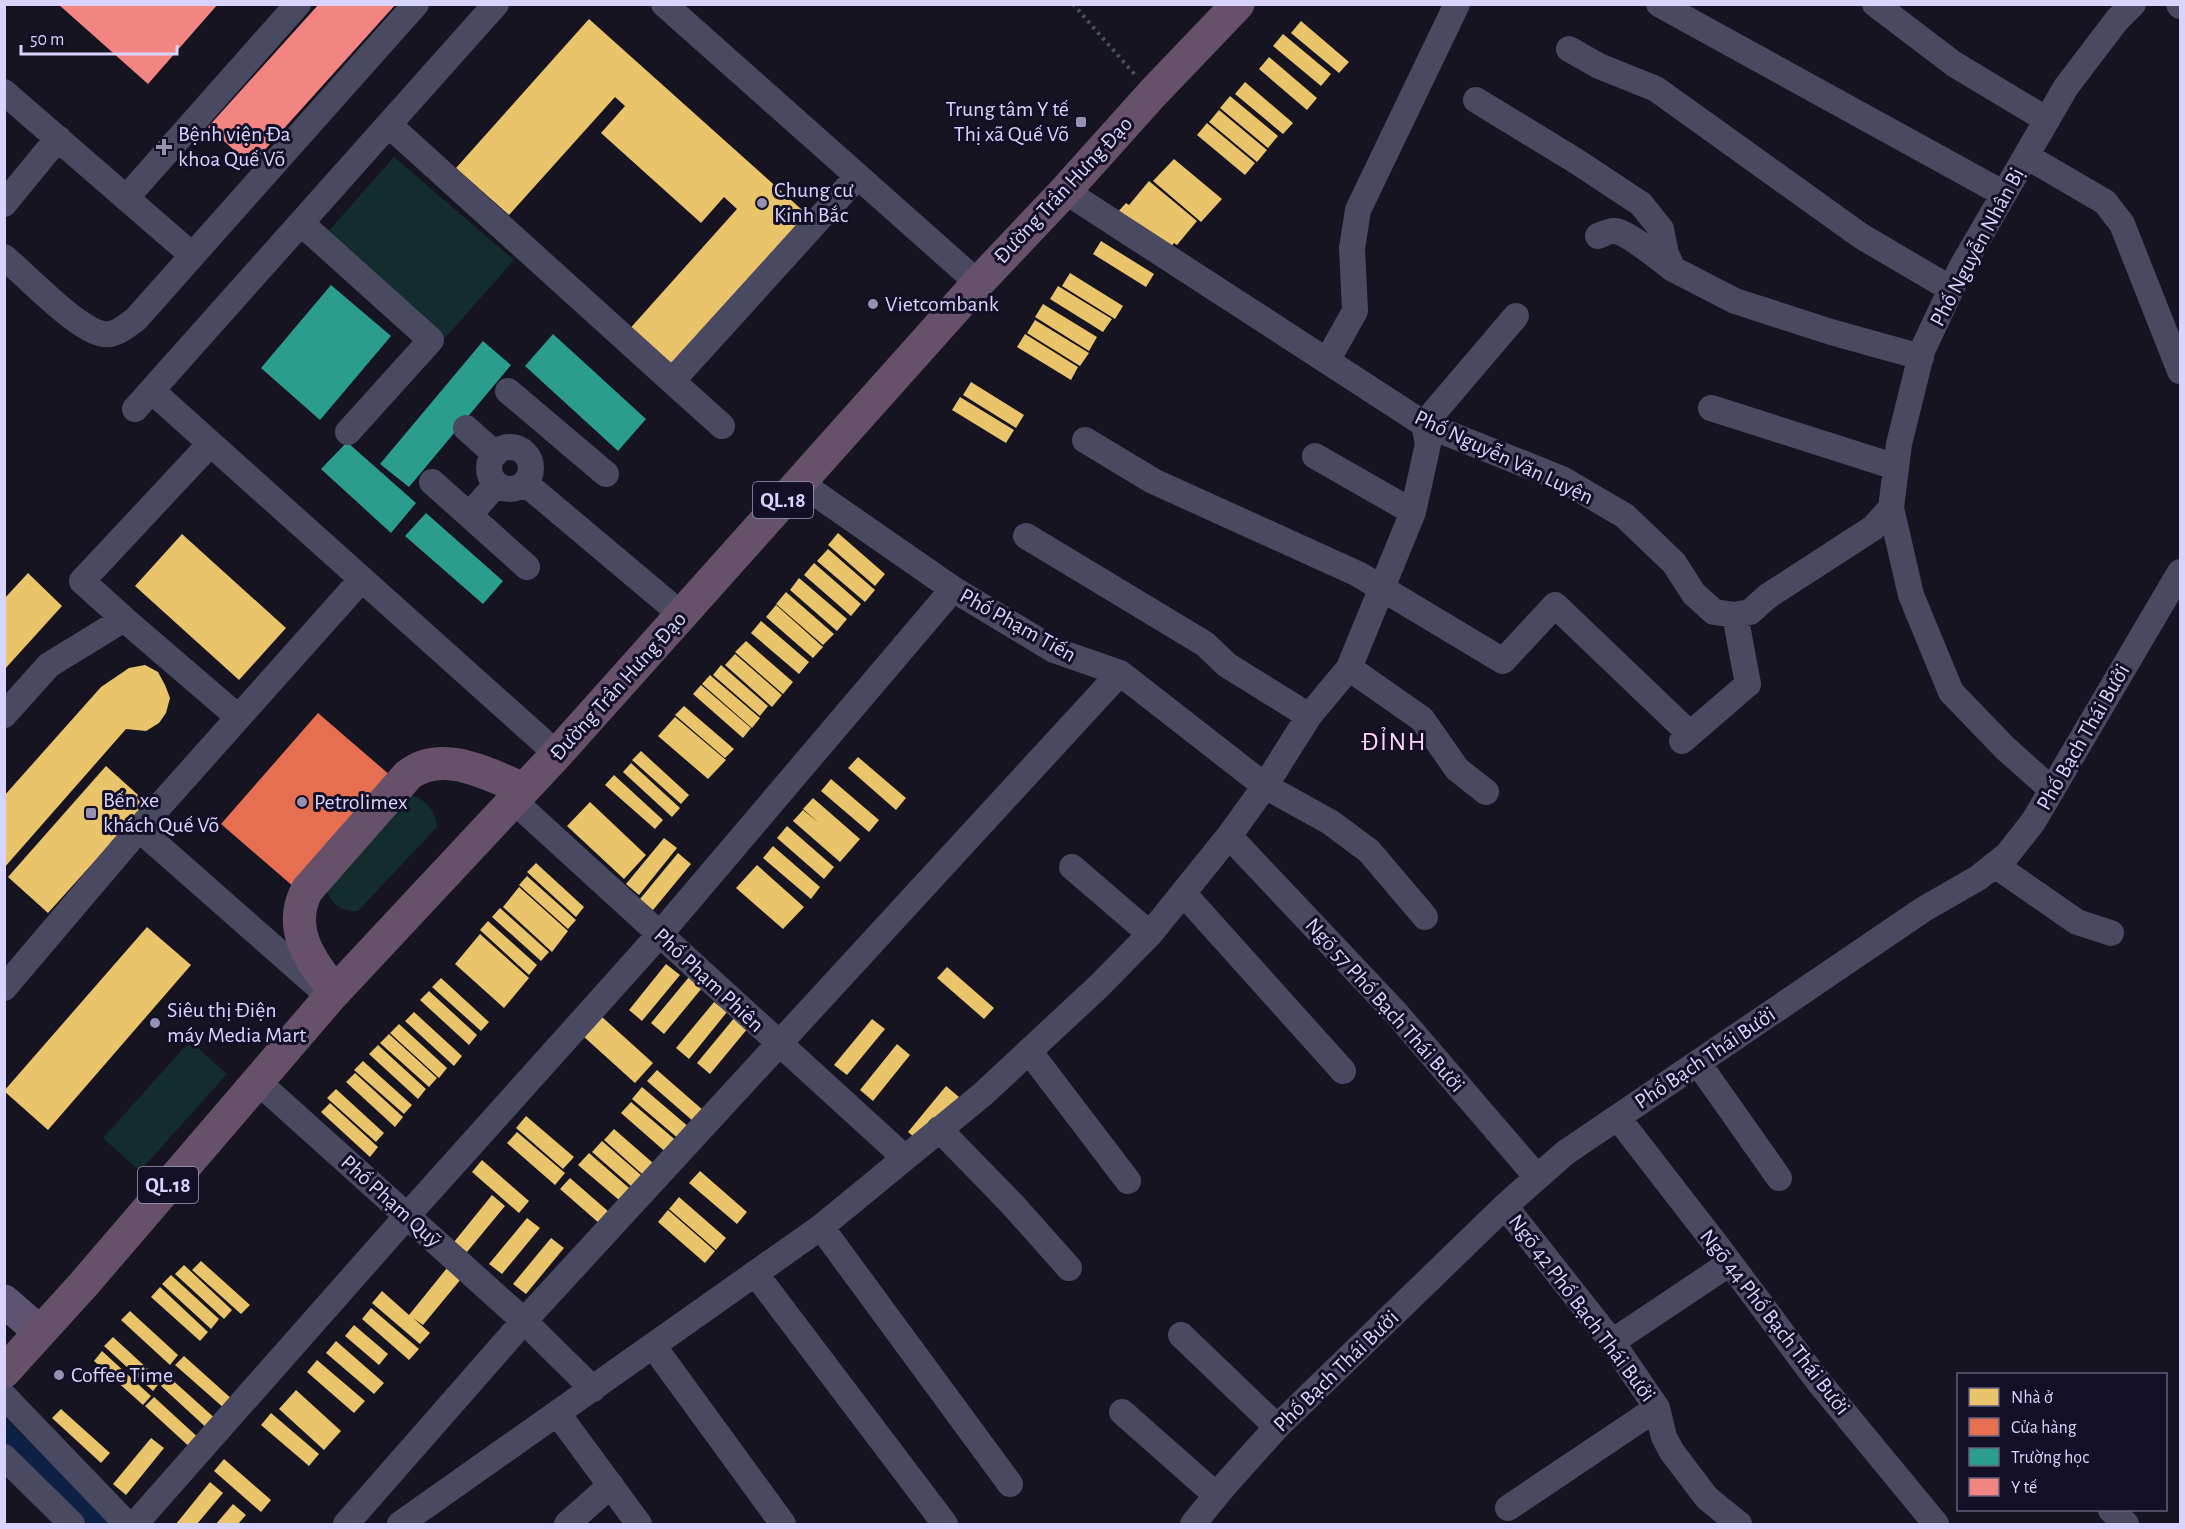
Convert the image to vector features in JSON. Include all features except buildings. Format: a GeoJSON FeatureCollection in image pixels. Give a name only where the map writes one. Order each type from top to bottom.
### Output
{"type":"FeatureCollection","features":[{"type":"Feature","properties":{"kind":"highway","name":"Đường Trần Hưng Đạo"},"geometry":{"type":"LineString","coordinates":[[6,1375],[40,1332],[332,994],[557,754],[978,283],[1238,4]]}},
{"type":"Feature","properties":{"kind":"highway"},"geometry":{"type":"LineString","coordinates":[[332,994],[311,962],[304,946],[300,917],[303,898],[307,890],[408,775],[417,768],[444,762],[476,769],[519,795]]}},
{"type":"Feature","properties":{"kind":"main road"},"geometry":{"type":"LineString","coordinates":[[4,1300],[40,1332]]}},
{"type":"Feature","properties":{"kind":"street"},"geometry":{"type":"LineString","coordinates":[[126,198],[298,4]]}},
{"type":"Feature","properties":{"kind":"street"},"geometry":{"type":"LineString","coordinates":[[4,257],[62,309],[91,330],[105,334],[120,331],[136,318],[416,4]]}},
{"type":"Feature","properties":{"kind":"street"},"geometry":{"type":"LineString","coordinates":[[496,4],[144,400],[210,444],[557,754]]}},
{"type":"Feature","properties":{"kind":"street"},"geometry":{"type":"LineString","coordinates":[[664,4],[978,283]]}},
{"type":"Feature","properties":{"kind":"street"},"geometry":{"type":"LineString","coordinates":[[1327,361],[1354,311],[1352,248],[1358,210],[1457,4]]}},
{"type":"Feature","properties":{"kind":"street"},"geometry":{"type":"LineString","coordinates":[[1659,4],[2004,194]]}},
{"type":"Feature","properties":{"kind":"street"},"geometry":{"type":"LineString","coordinates":[[1875,4],[1954,64],[2047,120]]}},
{"type":"Feature","properties":{"kind":"street","name":"Phố Nguyễn Nhân Bị"},"geometry":{"type":"LineString","coordinates":[[2052,790],[2004,748],[1951,692],[1911,595],[1891,508],[1899,444],[1921,357],[1960,268],[2066,87],[2117,20],[2133,4]]}},
{"type":"Feature","properties":{"kind":"street"},"geometry":{"type":"LineString","coordinates":[[1569,49],[1599,66],[1656,89],[1861,236],[1951,289]]}},
{"type":"Feature","properties":{"kind":"street"},"geometry":{"type":"LineString","coordinates":[[4,92],[192,255]]}},
{"type":"Feature","properties":{"kind":"street"},"geometry":{"type":"LineString","coordinates":[[1476,100],[1576,160],[1641,204],[1661,229],[1666,254],[1673,269]]}},
{"type":"Feature","properties":{"kind":"street"},"geometry":{"type":"LineString","coordinates":[[389,125],[722,426]]}},
{"type":"Feature","properties":{"kind":"street"},"geometry":{"type":"LineString","coordinates":[[4,204],[57,138]]}},
{"type":"Feature","properties":{"kind":"street"},"geometry":{"type":"LineString","coordinates":[[2026,156],[2105,202],[2122,224],[2181,371]]}},
{"type":"Feature","properties":{"kind":"street"},"geometry":{"type":"LineString","coordinates":[[672,381],[858,177]]}},
{"type":"Feature","properties":{"kind":"street","name":"Phố Nguyễn Văn Luyện"},"geometry":{"type":"LineString","coordinates":[[1065,191],[1424,424],[1562,479],[1625,516],[1674,563],[1694,594],[1714,612],[1735,615]]}},
{"type":"Feature","properties":{"kind":"street"},"geometry":{"type":"LineString","coordinates":[[301,223],[431,340],[348,432]]}},
{"type":"Feature","properties":{"kind":"street"},"geometry":{"type":"LineString","coordinates":[[1598,236],[1606,232],[1617,231],[1673,269],[1735,301],[1921,357]]}},
{"type":"Feature","properties":{"kind":"street"},"geometry":{"type":"LineString","coordinates":[[400,1524],[821,1227],[983,1094],[1099,986],[1150,934],[1229,836],[1265,786],[1309,716],[1349,668],[1413,512],[1428,444],[1424,424],[1516,316]]}},
{"type":"Feature","properties":{"kind":"street"},"geometry":{"type":"LineString","coordinates":[[508,391],[606,474]]}},
{"type":"Feature","properties":{"kind":"street"},"geometry":{"type":"LineString","coordinates":[[1711,408],[1896,467]]}},
{"type":"Feature","properties":{"kind":"street"},"geometry":{"type":"LineString","coordinates":[[523,452],[547,424]]}},
{"type":"Feature","properties":{"kind":"street"},"geometry":{"type":"LineString","coordinates":[[466,428],[495,454]]}},
{"type":"Feature","properties":{"kind":"street"},"geometry":{"type":"LineString","coordinates":[[1085,440],[1153,481],[1358,574],[1503,661],[1555,605],[1686,738],[1748,684],[1735,615],[1750,612],[1768,596],[1873,528],[1891,508]]}},
{"type":"Feature","properties":{"kind":"street"},"geometry":{"type":"LineString","coordinates":[[210,444],[82,581],[238,717]]}},
{"type":"Feature","properties":{"kind":"street"},"geometry":{"type":"LineString","coordinates":[[507,447],[514,447],[523,452],[531,466],[525,483],[509,489],[496,485],[489,473],[489,466],[495,454],[507,447]]}},
{"type":"Feature","properties":{"kind":"street"},"geometry":{"type":"LineString","coordinates":[[1314,456],[1413,512]]}},
{"type":"Feature","properties":{"kind":"street"},"geometry":{"type":"LineString","coordinates":[[432,482],[527,567]]}},
{"type":"Feature","properties":{"kind":"street","name":"Phố Phạm Tiến"},"geometry":{"type":"LineString","coordinates":[[799,482],[953,589],[1054,650],[1120,673],[1265,786],[1330,822],[1369,851],[1425,917]]}},
{"type":"Feature","properties":{"kind":"street"},"geometry":{"type":"LineString","coordinates":[[525,483],[682,615]]}},
{"type":"Feature","properties":{"kind":"street"},"geometry":{"type":"LineString","coordinates":[[469,515],[496,485]]}},
{"type":"Feature","properties":{"kind":"street"},"geometry":{"type":"LineString","coordinates":[[1026,536],[1205,644],[1227,665],[1309,716]]}},
{"type":"Feature","properties":{"kind":"street","name":"Phố Bạch Thái Bưởi"},"geometry":{"type":"LineString","coordinates":[[1192,1524],[1277,1427],[1505,1206],[1566,1153],[1924,909],[1978,878],[2007,855],[2033,822],[2181,572]]}},
{"type":"Feature","properties":{"kind":"street"},"geometry":{"type":"LineString","coordinates":[[4,988],[139,829],[362,579]]}},
{"type":"Feature","properties":{"kind":"street"},"geometry":{"type":"LineString","coordinates":[[135,1524],[660,934],[953,589]]}},
{"type":"Feature","properties":{"kind":"street"},"geometry":{"type":"LineString","coordinates":[[4,715],[49,665],[124,619]]}},
{"type":"Feature","properties":{"kind":"street"},"geometry":{"type":"LineString","coordinates":[[1349,668],[1422,719],[1457,769],[1486,792]]}},
{"type":"Feature","properties":{"kind":"street"},"geometry":{"type":"LineString","coordinates":[[346,1524],[524,1321],[1120,673]]}},
{"type":"Feature","properties":{"kind":"street","name":"Phố Phạm Phiên"},"geometry":{"type":"LineString","coordinates":[[519,795],[660,934],[905,1158]]}},
{"type":"Feature","properties":{"kind":"street"},"geometry":{"type":"LineString","coordinates":[[139,829],[332,994]]}},
{"type":"Feature","properties":{"kind":"street","name":"Ngõ 57 Phố Bạch Thái Bưởi"},"geometry":{"type":"LineString","coordinates":[[1229,836],[1396,1013],[1537,1177]]}},
{"type":"Feature","properties":{"kind":"street"},"geometry":{"type":"LineString","coordinates":[[1995,865],[2078,922],[2111,933]]}},
{"type":"Feature","properties":{"kind":"street"},"geometry":{"type":"LineString","coordinates":[[1072,867],[1150,934]]}},
{"type":"Feature","properties":{"kind":"street"},"geometry":{"type":"LineString","coordinates":[[1184,894],[1343,1071]]}},
{"type":"Feature","properties":{"kind":"street"},"geometry":{"type":"LineString","coordinates":[[1029,1051],[1128,1181]]}},
{"type":"Feature","properties":{"kind":"street"},"geometry":{"type":"LineString","coordinates":[[1698,1063],[1779,1178]]}},
{"type":"Feature","properties":{"kind":"street","name":"Phố Phạm Quỹ"},"geometry":{"type":"LineString","coordinates":[[257,1081],[524,1321],[593,1389]]}},
{"type":"Feature","properties":{"kind":"street","name":"Ngõ 44 Phố Bạch Thái Bưởi"},"geometry":{"type":"LineString","coordinates":[[1618,1118],[1818,1380],[1936,1524]]}},
{"type":"Feature","properties":{"kind":"street"},"geometry":{"type":"LineString","coordinates":[[939,1129],[1012,1204],[1069,1268]]}},
{"type":"Feature","properties":{"kind":"street","name":"Ngõ 42 Phố Bạch Thái Bưởi"},"geometry":{"type":"LineString","coordinates":[[1505,1206],[1612,1342],[1657,1408],[1664,1437],[1672,1452],[1707,1498],[1740,1524]]}},
{"type":"Feature","properties":{"kind":"street"},"geometry":{"type":"LineString","coordinates":[[821,1227],[1010,1484]]}},
{"type":"Feature","properties":{"kind":"street"},"geometry":{"type":"LineString","coordinates":[[1612,1342],[1730,1263]]}},
{"type":"Feature","properties":{"kind":"street"},"geometry":{"type":"LineString","coordinates":[[755,1273],[945,1524]]}},
{"type":"Feature","properties":{"kind":"street"},"geometry":{"type":"LineString","coordinates":[[1180,1335],[1277,1427]]}},
{"type":"Feature","properties":{"kind":"street"},"geometry":{"type":"LineString","coordinates":[[654,1347],[783,1524]]}},
{"type":"Feature","properties":{"kind":"street"},"geometry":{"type":"LineString","coordinates":[[6,1375],[127,1524]]}},
{"type":"Feature","properties":{"kind":"street"},"geometry":{"type":"LineString","coordinates":[[1508,1508],[1657,1408]]}},
{"type":"Feature","properties":{"kind":"street"},"geometry":{"type":"LineString","coordinates":[[1122,1412],[1216,1495]]}},
{"type":"Feature","properties":{"kind":"street"},"geometry":{"type":"LineString","coordinates":[[558,1414],[639,1524]]}},
{"type":"Feature","properties":{"kind":"street"},"geometry":{"type":"LineString","coordinates":[[4,1457],[72,1524]]}},
{"type":"Feature","properties":{"kind":"street"},"geometry":{"type":"LineString","coordinates":[[567,1524],[611,1485]]}},
{"type":"Feature","properties":{"kind":"street"},"geometry":{"type":"LineString","coordinates":[[2113,1511],[2126,1524]]}},
{"type":"Feature","properties":{"kind":"path"},"geometry":{"type":"LineString","coordinates":[[1073,4],[1152,94]]}},
{"type":"Feature","properties":{"kind":"green space"},"geometry":{"type":"Polygon","coordinates":[[[394,157],[514,260],[445,338],[327,233],[394,157]]]}},
{"type":"Feature","properties":{"kind":"green space"},"geometry":{"type":"Polygon","coordinates":[[[409,794],[429,806],[437,827],[358,911],[346,910],[336,905],[325,885],[409,794]]]}},
{"type":"Feature","properties":{"kind":"green space"},"geometry":{"type":"Polygon","coordinates":[[[190,1041],[227,1074],[140,1171],[103,1138],[190,1041]]]}},
{"type":"Feature","properties":{"kind":"water"},"geometry":{"type":"Polygon","coordinates":[[[4,1417],[114,1524],[87,1524],[5,1443],[4,1417]]]}},
{"type":"Feature","properties":{"kind":"place","name":"Trung tâm Y tế Thị xã Quế Võ"},"geometry":{"type":"Point","coordinates":[1081,122]}},
{"type":"Feature","properties":{"kind":"place","name":"Bệnh viện Đa khoa Quế Võ"},"geometry":{"type":"Point","coordinates":[164,147]}},
{"type":"Feature","properties":{"kind":"place","name":"Chung cư Kinh Bắc"},"geometry":{"type":"Point","coordinates":[762,203]}},
{"type":"Feature","properties":{"kind":"place","name":"Vietcombank"},"geometry":{"type":"Point","coordinates":[873,304]}},
{"type":"Feature","properties":{"kind":"place","name":"Petrolimex"},"geometry":{"type":"Point","coordinates":[302,802]}},
{"type":"Feature","properties":{"kind":"place","name":"Bến xe khách Quế Võ"},"geometry":{"type":"Point","coordinates":[91,813]}},
{"type":"Feature","properties":{"kind":"place","name":"Siêu thị Điện máy Media Mart"},"geometry":{"type":"Point","coordinates":[155,1023]}},
{"type":"Feature","properties":{"kind":"place","name":"Coffee Time"},"geometry":{"type":"Point","coordinates":[59,1375]}},
{"type":"Feature","properties":{"kind":"district","name":"ĐỈNH"},"geometry":{"type":"Point","coordinates":[1394,742]}}]}
